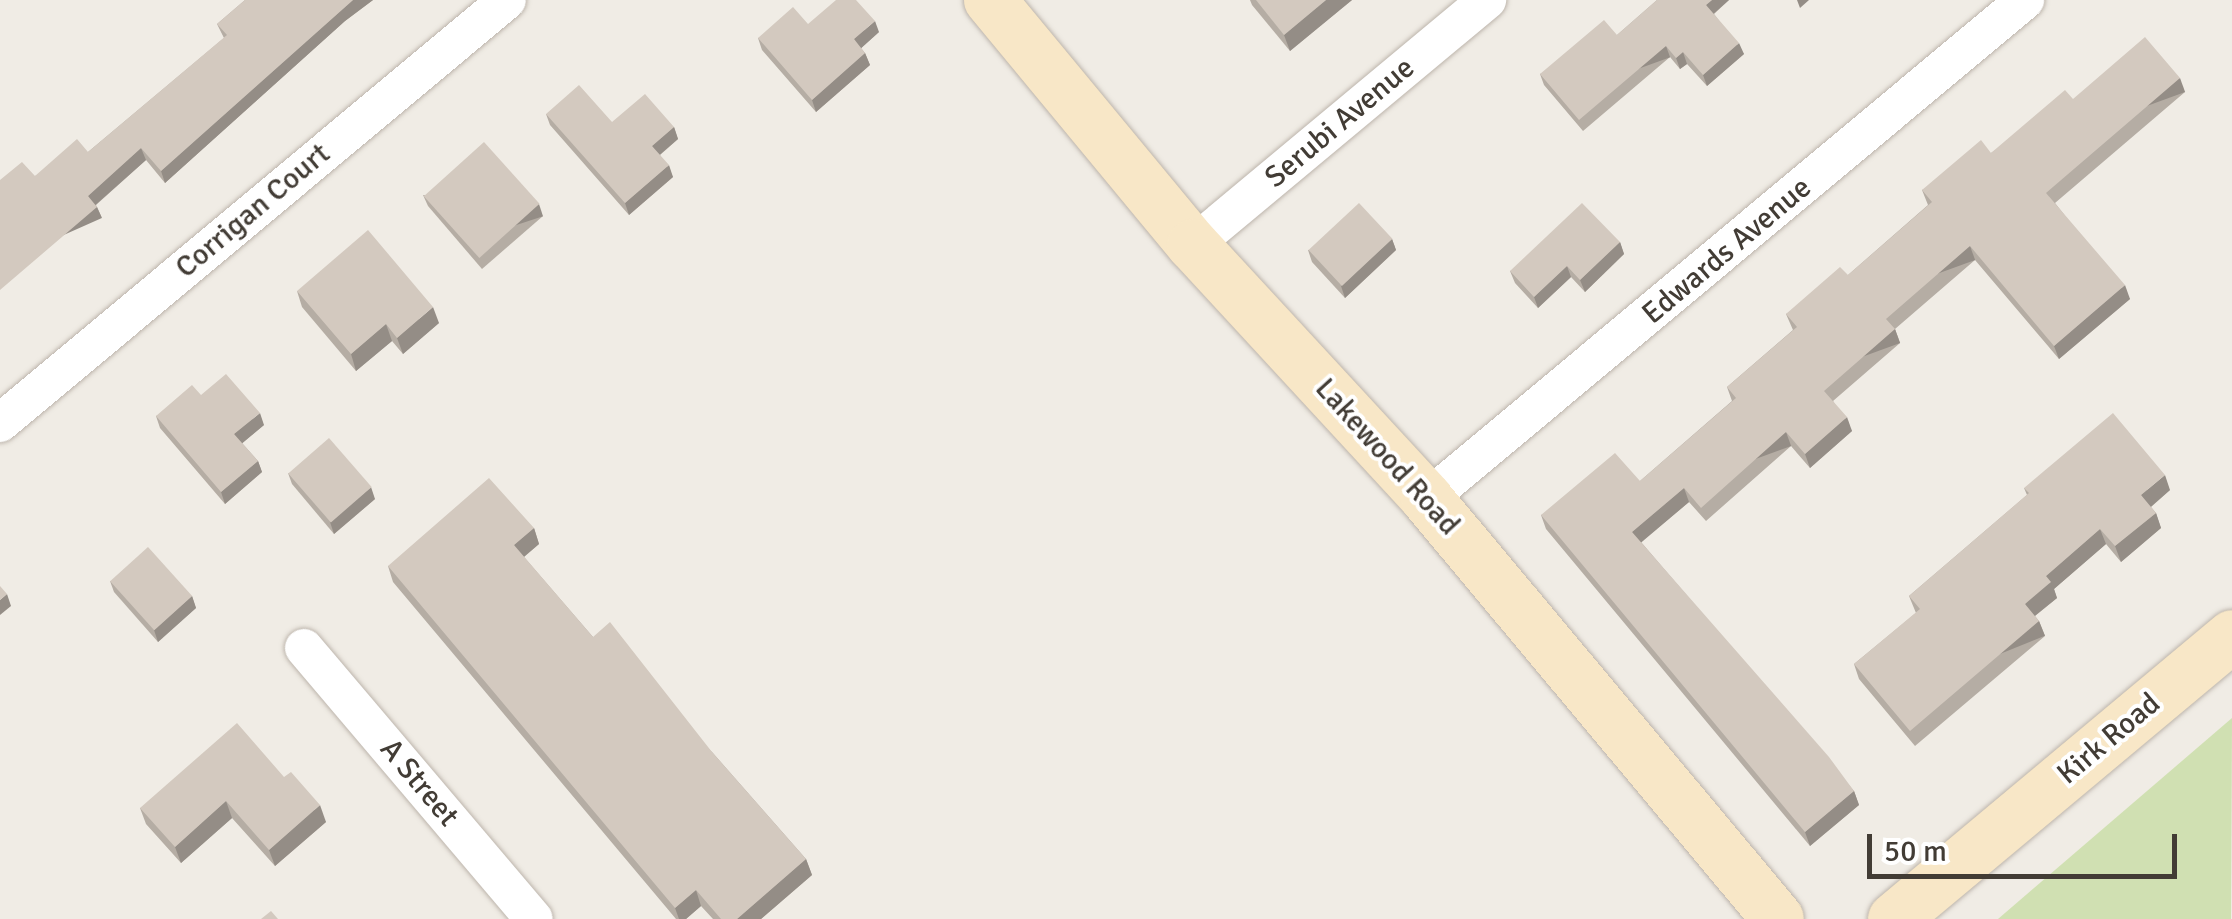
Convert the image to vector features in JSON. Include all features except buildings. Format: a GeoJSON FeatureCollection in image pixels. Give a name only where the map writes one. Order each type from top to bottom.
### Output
{"type":"FeatureCollection","features":[{"type":"Feature","properties":{"kind":"street","name":"Corrigan Court"},"geometry":{"type":"LineString","coordinates":[[0,423],[506,0]]}},
{"type":"Feature","properties":{"kind":"street","name":"Lakewood Road"},"geometry":{"type":"LineString","coordinates":[[990,0],[1193,245],[1427,499],[1778,919]]}},
{"type":"Feature","properties":{"kind":"street","name":"Serubi Avenue"},"geometry":{"type":"LineString","coordinates":[[1193,245],[1487,0]]}},
{"type":"Feature","properties":{"kind":"street","name":"Edwards Avenue"},"geometry":{"type":"LineString","coordinates":[[1427,499],[2025,0]]}},
{"type":"Feature","properties":{"kind":"street","name":"Kirk Road"},"geometry":{"type":"LineString","coordinates":[[1894,919],[2232,636]]}},
{"type":"Feature","properties":{"kind":"street","name":"A Street"},"geometry":{"type":"LineString","coordinates":[[304,648],[534,919]]}},
{"type":"Feature","properties":{"kind":"green space"},"geometry":{"type":"Polygon","coordinates":[[[2232,718],[2231,919],[1998,919],[2232,718]]]}}]}
